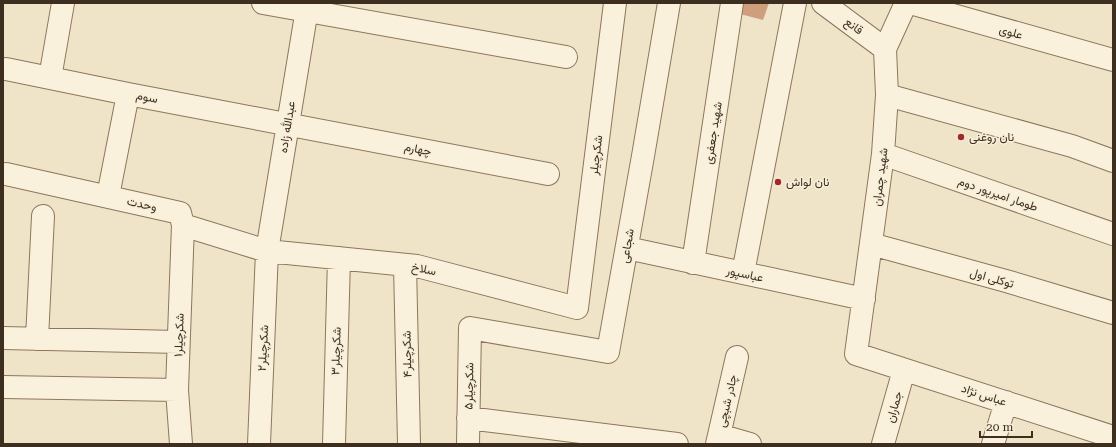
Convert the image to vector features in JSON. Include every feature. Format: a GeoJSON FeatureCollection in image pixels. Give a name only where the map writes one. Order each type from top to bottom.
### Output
{"type":"FeatureCollection","features":[{"type":"Feature","properties":{"kind":"street"},"geometry":{"type":"LineString","coordinates":[[50,78],[64,3]]}},
{"type":"Feature","properties":{"kind":"street"},"geometry":{"type":"LineString","coordinates":[[263,3],[307,7],[566,57]]}},
{"type":"Feature","properties":{"kind":"street","name":"شکرچیلر"},"geometry":{"type":"LineString","coordinates":[[577,308],[615,3]]}},
{"type":"Feature","properties":{"kind":"street","name":"شجاعی"},"geometry":{"type":"LineString","coordinates":[[470,328],[608,352],[644,156],[669,3]]}},
{"type":"Feature","properties":{"kind":"street","name":"شهید جعفری"},"geometry":{"type":"LineString","coordinates":[[693,263],[732,3]]}},
{"type":"Feature","properties":{"kind":"street"},"geometry":{"type":"LineString","coordinates":[[743,273],[795,3]]}},
{"type":"Feature","properties":{"kind":"street","name":"قانع"},"geometry":{"type":"LineString","coordinates":[[823,3],[885,49]]}},
{"type":"Feature","properties":{"kind":"street","name":"شهید چمران"},"geometry":{"type":"LineString","coordinates":[[856,354],[883,154],[887,95],[885,49],[906,3]]}},
{"type":"Feature","properties":{"kind":"street","name":"علوی"},"geometry":{"type":"LineString","coordinates":[[910,3],[1113,60]]}},
{"type":"Feature","properties":{"kind":"street","name":"عبدالله زاده"},"geometry":{"type":"LineString","coordinates":[[267,252],[307,7]]}},
{"type":"Feature","properties":{"kind":"street","name":"سوم"},"geometry":{"type":"LineString","coordinates":[[6,69],[288,124]]}},
{"type":"Feature","properties":{"kind":"street"},"geometry":{"type":"LineString","coordinates":[[108,196],[128,94]]}},
{"type":"Feature","properties":{"kind":"street"},"geometry":{"type":"LineString","coordinates":[[887,95],[1072,146],[1113,161]]}},
{"type":"Feature","properties":{"kind":"street","name":"چهارم"},"geometry":{"type":"LineString","coordinates":[[288,124],[548,174]]}},
{"type":"Feature","properties":{"kind":"street","name":"طومار امیرپور دوم"},"geometry":{"type":"LineString","coordinates":[[883,154],[1113,234]]}},
{"type":"Feature","properties":{"kind":"street","name":"وحدت"},"geometry":{"type":"LineString","coordinates":[[6,174],[180,213],[183,225]]}},
{"type":"Feature","properties":{"kind":"street"},"geometry":{"type":"LineString","coordinates":[[38,339],[43,216]]}},
{"type":"Feature","properties":{"kind":"street"},"geometry":{"type":"LineString","coordinates":[[183,225],[267,252]]}},
{"type":"Feature","properties":{"kind":"street","name":"شکرچیلر۱"},"geometry":{"type":"LineString","coordinates":[[180,444],[177,390],[183,225]]}},
{"type":"Feature","properties":{"kind":"street","name":"توکلی اول"},"geometry":{"type":"LineString","coordinates":[[871,244],[1113,313]]}},
{"type":"Feature","properties":{"kind":"street","name":"عباسپور"},"geometry":{"type":"LineString","coordinates":[[627,248],[864,299]]}},
{"type":"Feature","properties":{"kind":"street","name":"سلاخ"},"geometry":{"type":"LineString","coordinates":[[267,252],[417,266],[577,308]]}},
{"type":"Feature","properties":{"kind":"street","name":"شکرچیلر۲"},"geometry":{"type":"LineString","coordinates":[[258,444],[267,252]]}},
{"type":"Feature","properties":{"kind":"street","name":"شکرچیلر۳"},"geometry":{"type":"LineString","coordinates":[[334,444],[339,258]]}},
{"type":"Feature","properties":{"kind":"street","name":"شکرچیلر۴"},"geometry":{"type":"LineString","coordinates":[[405,265],[408,444]]}},
{"type":"Feature","properties":{"kind":"street","name":"شکرچیلر۵"},"geometry":{"type":"LineString","coordinates":[[468,444],[470,328]]}},
{"type":"Feature","properties":{"kind":"street"},"geometry":{"type":"LineString","coordinates":[[3,338],[178,342]]}},
{"type":"Feature","properties":{"kind":"street","name":"عباس نژاد"},"geometry":{"type":"LineString","coordinates":[[856,354],[1113,437]]}},
{"type":"Feature","properties":{"kind":"street","name":"چادر شبچی"},"geometry":{"type":"LineString","coordinates":[[718,439],[737,357]]}},
{"type":"Feature","properties":{"kind":"street","name":"جماران"},"geometry":{"type":"LineString","coordinates":[[883,444],[904,370]]}},
{"type":"Feature","properties":{"kind":"street"},"geometry":{"type":"LineString","coordinates":[[3,387],[177,390]]}},
{"type":"Feature","properties":{"kind":"street"},"geometry":{"type":"LineString","coordinates":[[993,444],[1006,402]]}},
{"type":"Feature","properties":{"kind":"street"},"geometry":{"type":"LineString","coordinates":[[468,418],[677,444]]}},
{"type":"Feature","properties":{"kind":"street"},"geometry":{"type":"LineString","coordinates":[[718,439],[750,444]]}},
{"type":"Feature","properties":{"kind":"building"},"geometry":{"type":"Polygon","coordinates":[[[742,3],[769,3],[763,20],[740,14],[742,3]]]}},
{"type":"Feature","properties":{"kind":"place","name":"نان روغنی"},"geometry":{"type":"Point","coordinates":[961,137]}},
{"type":"Feature","properties":{"kind":"place","name":"نان لواش"},"geometry":{"type":"Point","coordinates":[778,182]}}]}
